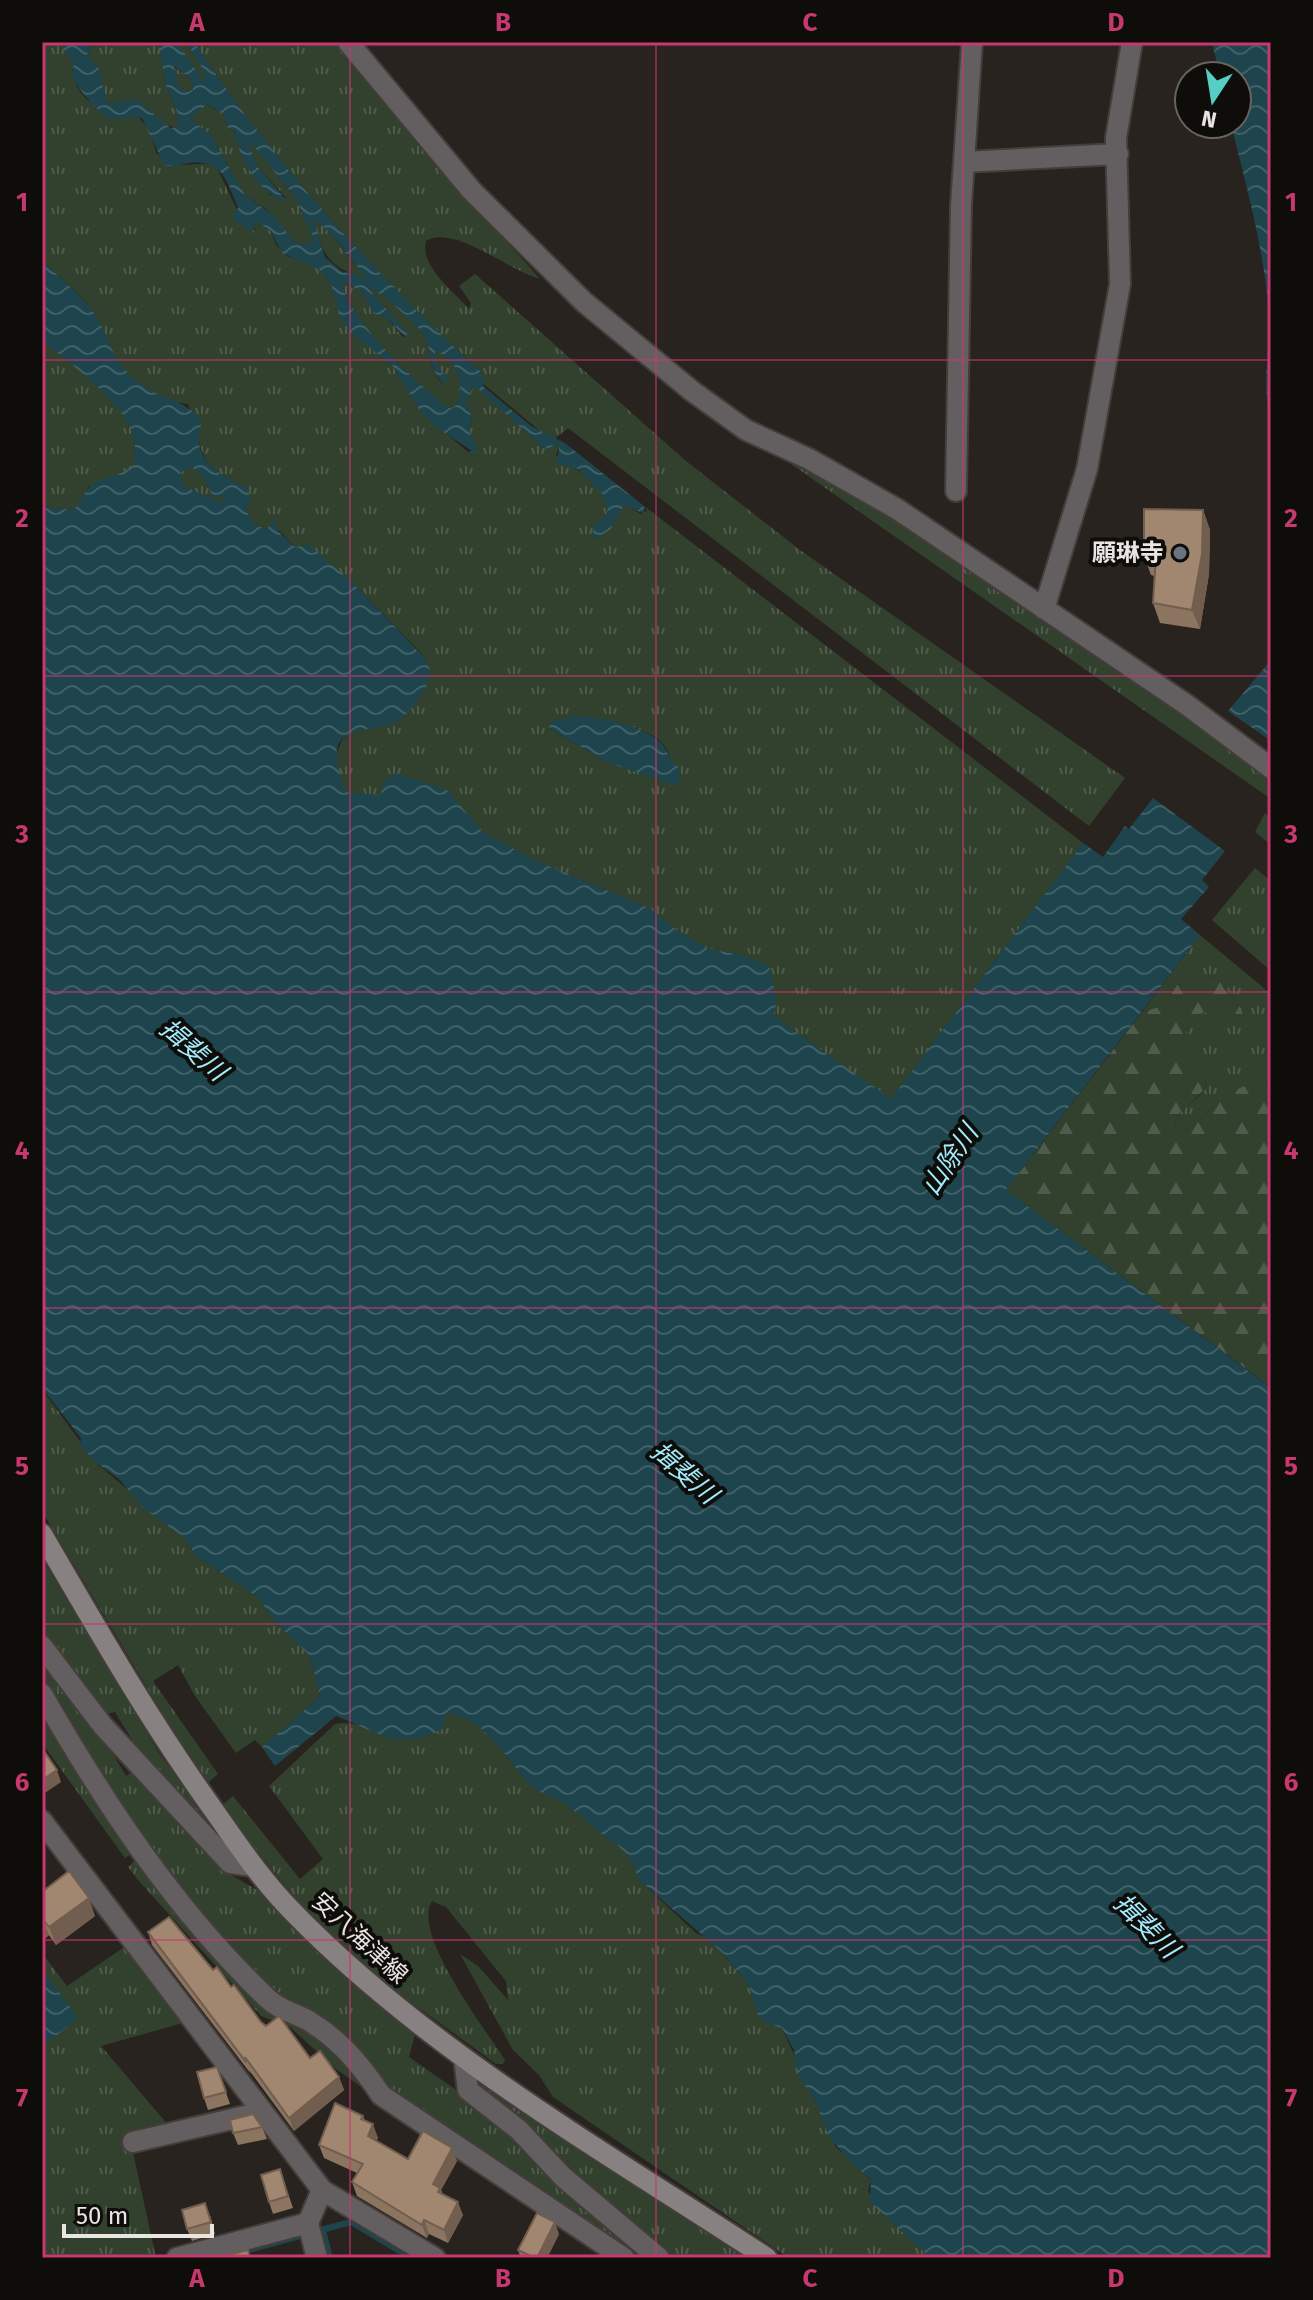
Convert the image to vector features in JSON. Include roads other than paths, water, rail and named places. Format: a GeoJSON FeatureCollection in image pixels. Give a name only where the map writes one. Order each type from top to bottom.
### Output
{"type":"FeatureCollection","features":[{"type":"Feature","properties":{"kind":"main road","name":"安八海津線"},"geometry":{"type":"LineString","coordinates":[[42,1534],[173,1754],[253,1866],[291,1910],[366,1983],[464,2058],[767,2258]]}},
{"type":"Feature","properties":{"kind":"street"},"geometry":{"type":"LineString","coordinates":[[348,42],[472,191],[584,302],[692,391],[746,430],[809,459],[897,509],[1187,705],[1271,768]]}},
{"type":"Feature","properties":{"kind":"street"},"geometry":{"type":"LineString","coordinates":[[956,491],[964,162],[972,42]]}},
{"type":"Feature","properties":{"kind":"street"},"geometry":{"type":"LineString","coordinates":[[1044,609],[1087,469],[1120,284],[1116,138],[1132,42]]}},
{"type":"Feature","properties":{"kind":"street"},"geometry":{"type":"LineString","coordinates":[[964,162],[1118,154]]}},
{"type":"Feature","properties":{"kind":"street"},"geometry":{"type":"LineString","coordinates":[[42,1646],[113,1737],[230,1863],[253,1866]]}},
{"type":"Feature","properties":{"kind":"street"},"geometry":{"type":"LineString","coordinates":[[42,1694],[88,1774],[143,1855],[205,1934],[269,2001],[307,2020],[357,2059],[381,2095],[624,2258]]}},
{"type":"Feature","properties":{"kind":"street"},"geometry":{"type":"LineString","coordinates":[[45,1832],[322,2190],[435,2258]]}},
{"type":"Feature","properties":{"kind":"street"},"geometry":{"type":"LineString","coordinates":[[464,2058],[468,2090],[519,2130],[563,2177],[659,2258]]}},
{"type":"Feature","properties":{"kind":"street"},"geometry":{"type":"LineString","coordinates":[[133,2142],[262,2112]]}},
{"type":"Feature","properties":{"kind":"street"},"geometry":{"type":"LineString","coordinates":[[317,2258],[308,2223],[322,2190]]}},
{"type":"Feature","properties":{"kind":"street"},"geometry":{"type":"LineString","coordinates":[[177,2258],[308,2223]]}},
{"type":"Feature","properties":{"kind":"water"},"geometry":{"type":"Polygon","coordinates":[[[59,42],[94,42],[87,55],[99,69],[107,104],[137,99],[170,128],[177,127],[178,114],[165,84],[159,42],[177,42],[204,82],[204,71],[186,42],[194,42],[258,132],[328,217],[483,374],[483,386],[531,426],[565,443],[644,506],[645,514],[624,505],[610,530],[597,538],[592,537],[594,526],[608,513],[603,495],[578,469],[557,464],[559,448],[556,444],[548,449],[542,447],[474,385],[466,403],[472,417],[469,431],[478,449],[475,453],[436,427],[419,410],[392,365],[352,334],[340,318],[331,283],[317,268],[282,253],[271,232],[258,222],[254,225],[254,233],[233,220],[238,207],[217,168],[201,163],[164,165],[143,119],[111,119],[103,114],[77,85],[72,75],[72,60],[59,42]],[[174,66],[179,87],[189,92],[193,89],[191,79],[174,66]],[[207,104],[191,119],[210,134],[245,195],[275,217],[294,242],[309,246],[312,234],[295,197],[247,138],[257,166],[288,202],[269,193],[252,174],[240,152],[235,131],[227,127],[223,114],[207,104]],[[313,220],[325,257],[341,271],[367,278],[335,239],[313,220]],[[343,281],[346,295],[368,330],[403,368],[449,408],[454,407],[460,383],[449,360],[435,351],[436,364],[448,380],[444,384],[433,367],[425,337],[398,309],[368,288],[407,333],[408,340],[387,318],[373,313],[363,293],[343,281]]]}},
{"type":"Feature","properties":{"kind":"water"},"geometry":{"type":"Polygon","coordinates":[[[1212,42],[1269,42],[1271,418],[1267,394],[1269,319],[1264,271],[1235,140],[1253,140],[1253,60],[1216,60],[1212,42]]]}},
{"type":"Feature","properties":{"kind":"water"},"geometry":{"type":"Polygon","coordinates":[[[42,260],[91,309],[127,372],[145,387],[196,414],[202,422],[199,435],[203,456],[217,471],[248,488],[250,502],[246,510],[254,525],[267,529],[274,520],[280,533],[295,547],[309,545],[351,581],[421,654],[430,676],[407,713],[397,721],[344,737],[338,744],[342,784],[349,793],[381,795],[383,783],[395,773],[447,790],[483,832],[530,858],[651,909],[675,929],[708,949],[743,955],[769,966],[777,1001],[773,1016],[891,1099],[1083,843],[1103,857],[1125,826],[1129,829],[1153,798],[1225,851],[1202,880],[1209,887],[1181,919],[1200,935],[1006,1190],[1271,1388],[1271,2258],[931,2258],[870,2202],[871,2179],[850,2162],[828,2135],[815,2100],[798,2076],[794,2050],[782,2028],[766,2023],[758,2015],[750,1987],[724,1954],[640,1881],[628,1855],[618,1846],[557,1799],[533,1787],[484,1731],[459,1716],[445,1714],[443,1729],[427,1736],[400,1739],[336,1716],[275,1766],[262,1747],[320,1696],[310,1656],[273,1620],[259,1598],[195,1555],[186,1539],[143,1508],[119,1479],[95,1462],[80,1445],[81,1438],[42,1388],[42,508],[74,509],[91,485],[119,474],[134,464],[135,448],[129,424],[120,411],[95,384],[42,340],[42,260]],[[191,466],[180,473],[183,486],[225,504],[222,497],[212,495],[203,477],[191,466]]]}},
{"type":"Feature","properties":{"kind":"water"},"geometry":{"type":"Polygon","coordinates":[[[1271,660],[1271,741],[1228,711],[1271,660]]]}},
{"type":"Feature","properties":{"kind":"water"},"geometry":{"type":"Polygon","coordinates":[[[574,716],[619,722],[650,735],[662,744],[678,766],[680,777],[677,786],[606,762],[549,728],[551,722],[574,716]]]}},
{"type":"Feature","properties":{"kind":"water"},"geometry":{"type":"Polygon","coordinates":[[[42,1969],[78,2018],[42,2047],[42,1969]]]}},
{"type":"Feature","properties":{"kind":"waterway"},"geometry":{"type":"LineString","coordinates":[[321,2230],[351,2222],[411,2258]]}},
{"type":"Feature","properties":{"kind":"waterway"},"geometry":{"type":"LineString","coordinates":[[323,2230],[330,2258]]}},
{"type":"Feature","properties":{"kind":"waterway"},"geometry":{"type":"LineString","coordinates":[[242,2252],[300,2236]]}},
{"type":"Feature","properties":{"kind":"place","name":"願琳寺"},"geometry":{"type":"Point","coordinates":[1180,553]}},
{"type":"Feature","properties":{"kind":"water label","name":"揖斐川"},"geometry":{"type":"Point","coordinates":[193,1050]}},
{"type":"Feature","properties":{"kind":"water label","name":"山除川"},"geometry":{"type":"Point","coordinates":[950,1160]}},
{"type":"Feature","properties":{"kind":"water label","name":"揖斐川"},"geometry":{"type":"Point","coordinates":[684,1473]}},
{"type":"Feature","properties":{"kind":"water label","name":"揖斐川"},"geometry":{"type":"Point","coordinates":[1146,1926]}}]}
